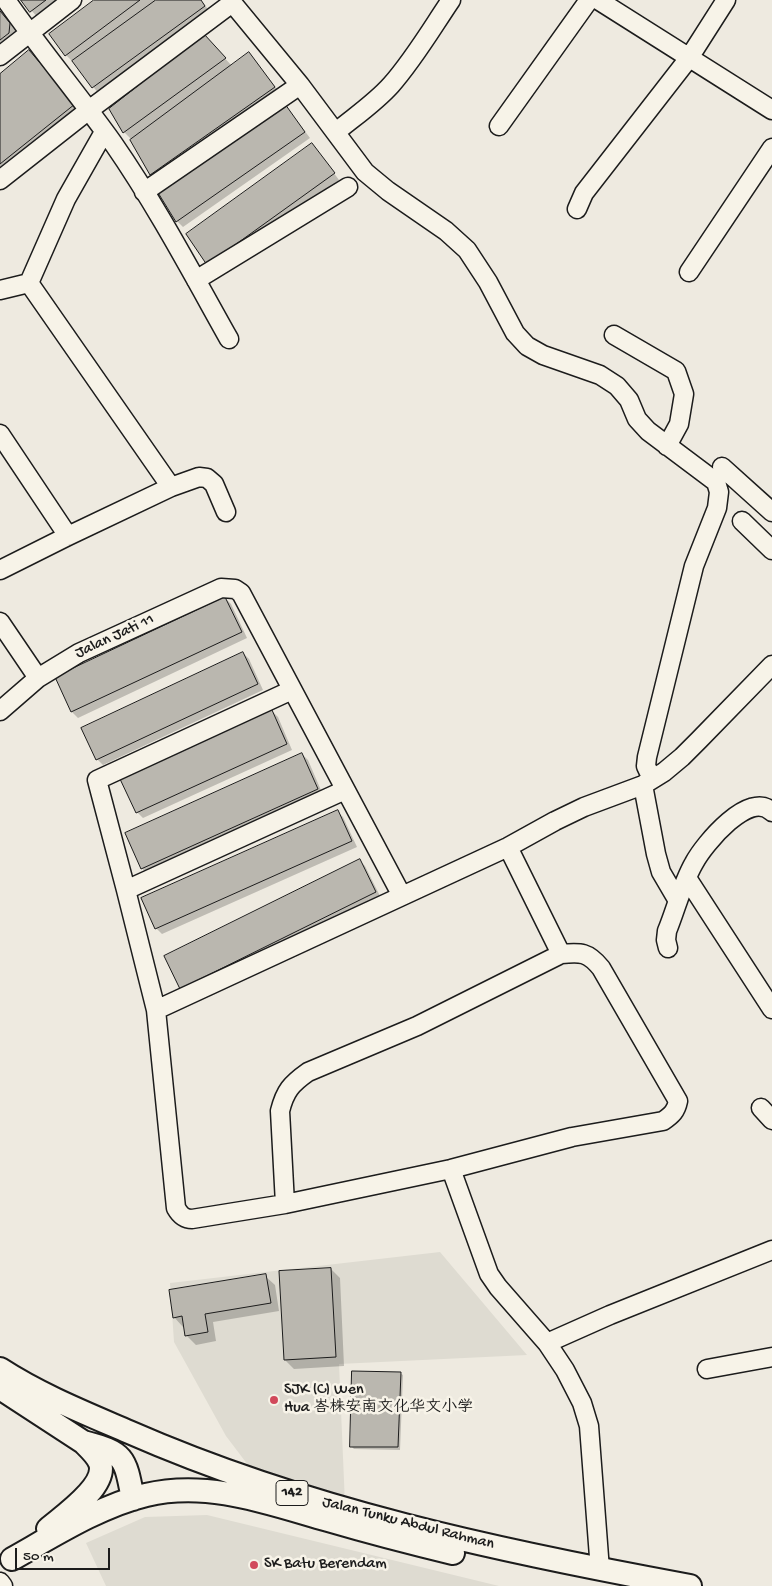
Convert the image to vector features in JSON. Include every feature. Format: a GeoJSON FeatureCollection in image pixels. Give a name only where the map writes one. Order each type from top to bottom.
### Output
{"type":"FeatureCollection","features":[{"type":"Feature","properties":{"kind":"main road","name":"Jalan Tunku Abdul Rahman"},"geometry":{"type":"LineString","coordinates":[[0,1369],[68,1406],[158,1445],[242,1478],[427,1531],[606,1578]]}},
{"type":"Feature","properties":{"kind":"main road"},"geometry":{"type":"LineString","coordinates":[[0,1388],[83,1442],[93,1452],[101,1465],[99,1480],[91,1491],[6,1564]]}},
{"type":"Feature","properties":{"kind":"main road"},"geometry":{"type":"LineString","coordinates":[[6,1564],[66,1529],[133,1499],[122,1459],[111,1450],[83,1442]]}},
{"type":"Feature","properties":{"kind":"main road","name":"Jalan Tunku Abdul Rahman"},"geometry":{"type":"LineString","coordinates":[[133,1499],[180,1489],[216,1491],[268,1502],[420,1545],[606,1578],[690,1586]]}},
{"type":"Feature","properties":{"kind":"street"},"geometry":{"type":"LineString","coordinates":[[6,0],[29,33],[89,110],[144,192],[229,339]]}},
{"type":"Feature","properties":{"kind":"street"},"geometry":{"type":"LineString","coordinates":[[0,56],[72,0]]}},
{"type":"Feature","properties":{"kind":"street"},"geometry":{"type":"LineString","coordinates":[[336,132],[390,86],[404,69],[451,0]]}},
{"type":"Feature","properties":{"kind":"street"},"geometry":{"type":"LineString","coordinates":[[499,126],[589,0]]}},
{"type":"Feature","properties":{"kind":"street"},"geometry":{"type":"LineString","coordinates":[[598,0],[772,110]]}},
{"type":"Feature","properties":{"kind":"street"},"geometry":{"type":"LineString","coordinates":[[577,209],[584,193],[689,58],[726,0]]}},
{"type":"Feature","properties":{"kind":"street"},"geometry":{"type":"LineString","coordinates":[[0,180],[230,1],[300,85],[365,172],[375,182],[446,231],[467,250],[488,282],[515,333],[527,346],[543,356],[600,375],[617,386],[629,400],[637,419],[648,431],[716,482],[719,492],[717,508],[694,566],[646,766],[656,854],[661,872],[678,902]]}},
{"type":"Feature","properties":{"kind":"street"},"geometry":{"type":"LineString","coordinates":[[144,192],[300,85]]}},
{"type":"Feature","properties":{"kind":"street"},"geometry":{"type":"LineString","coordinates":[[29,282],[66,199],[104,132]]}},
{"type":"Feature","properties":{"kind":"street"},"geometry":{"type":"LineString","coordinates":[[688,272],[772,148]]}},
{"type":"Feature","properties":{"kind":"street"},"geometry":{"type":"LineString","coordinates":[[196,280],[348,187]]}},
{"type":"Feature","properties":{"kind":"street"},"geometry":{"type":"LineString","coordinates":[[0,290],[29,282]]}},
{"type":"Feature","properties":{"kind":"street"},"geometry":{"type":"LineString","coordinates":[[29,282],[170,487]]}},
{"type":"Feature","properties":{"kind":"street"},"geometry":{"type":"LineString","coordinates":[[614,335],[676,371],[684,394],[679,424],[667,446]]}},
{"type":"Feature","properties":{"kind":"street"},"geometry":{"type":"LineString","coordinates":[[0,434],[68,536]]}},
{"type":"Feature","properties":{"kind":"street"},"geometry":{"type":"LineString","coordinates":[[722,467],[772,512]]}},
{"type":"Feature","properties":{"kind":"street"},"geometry":{"type":"LineString","coordinates":[[0,570],[170,487],[199,477],[207,478],[214,484],[226,512]]}},
{"type":"Feature","properties":{"kind":"street"},"geometry":{"type":"LineString","coordinates":[[742,521],[772,550]]}},
{"type":"Feature","properties":{"kind":"street","name":"Jalan Jati 11"},"geometry":{"type":"LineString","coordinates":[[0,711],[38,678],[79,653],[221,588],[234,589],[241,594],[292,690]]}},
{"type":"Feature","properties":{"kind":"street"},"geometry":{"type":"LineString","coordinates":[[0,622],[38,678]]}},
{"type":"Feature","properties":{"kind":"street"},"geometry":{"type":"LineString","coordinates":[[156,1010],[508,847],[584,807],[647,782],[682,757],[772,665]]}},
{"type":"Feature","properties":{"kind":"street"},"geometry":{"type":"LineString","coordinates":[[284,1204],[280,1111],[288,1088],[296,1080],[308,1072],[417,1026],[562,954],[586,954],[594,959],[601,968],[678,1100],[676,1110],[663,1121],[572,1138],[451,1169],[284,1204],[192,1219],[188,1219],[179,1213],[176,1208],[156,1010],[97,780],[292,690],[402,896]]}},
{"type":"Feature","properties":{"kind":"street"},"geometry":{"type":"LineString","coordinates":[[126,890],[345,790]]}},
{"type":"Feature","properties":{"kind":"street"},"geometry":{"type":"LineString","coordinates":[[668,948],[666,940],[667,931],[694,862],[704,847],[729,822],[751,807],[760,805],[772,812]]}},
{"type":"Feature","properties":{"kind":"street"},"geometry":{"type":"LineString","coordinates":[[508,847],[562,954]]}},
{"type":"Feature","properties":{"kind":"street"},"geometry":{"type":"LineString","coordinates":[[687,878],[772,1009]]}},
{"type":"Feature","properties":{"kind":"street"},"geometry":{"type":"LineString","coordinates":[[451,1169],[489,1274],[547,1343],[573,1384],[582,1403],[589,1426],[606,1578]]}},
{"type":"Feature","properties":{"kind":"street"},"geometry":{"type":"LineString","coordinates":[[547,1343],[610,1315],[772,1250]]}},
{"type":"Feature","properties":{"kind":"street"},"geometry":{"type":"LineString","coordinates":[[707,1368],[772,1357]]}},
{"type":"Feature","properties":{"kind":"street"},"geometry":{"type":"LineString","coordinates":[[0,1582],[3,1586]]}},
{"type":"Feature","properties":{"kind":"shaded area","name":"SJK (C) Wen Hua 峇株安南文化华文小学"},"geometry":{"type":"Polygon","coordinates":[[[440,1252],[527,1355],[339,1364],[345,1504],[251,1469],[226,1436],[174,1342],[170,1283],[440,1252]]]}},
{"type":"Feature","properties":{"kind":"shaded area","name":"SK Batu Berendam"},"geometry":{"type":"Polygon","coordinates":[[[207,1515],[499,1586],[106,1586],[86,1543],[145,1517],[207,1515]]]}},
{"type":"Feature","properties":{"kind":"building"},"geometry":{"type":"Polygon","coordinates":[[[21,0],[46,0],[30,12],[21,0]]]}},
{"type":"Feature","properties":{"kind":"building"},"geometry":{"type":"Polygon","coordinates":[[[94,0],[140,0],[65,56],[49,34],[94,0]]]}},
{"type":"Feature","properties":{"kind":"building"},"geometry":{"type":"Polygon","coordinates":[[[156,0],[201,0],[205,6],[92,88],[72,61],[156,0]]]}},
{"type":"Feature","properties":{"kind":"building"},"geometry":{"type":"Polygon","coordinates":[[[0,11],[10,23],[9,33],[0,40],[0,11]]]}},
{"type":"Feature","properties":{"kind":"building"},"geometry":{"type":"Polygon","coordinates":[[[204,34],[226,58],[123,133],[109,109],[204,34]]]}},
{"type":"Feature","properties":{"kind":"building"},"geometry":{"type":"Polygon","coordinates":[[[29,50],[75,104],[0,164],[0,74],[29,50]]]}},
{"type":"Feature","properties":{"kind":"building"},"geometry":{"type":"Polygon","coordinates":[[[249,52],[275,87],[150,175],[130,140],[249,52]]]}},
{"type":"Feature","properties":{"kind":"building"},"geometry":{"type":"Polygon","coordinates":[[[285,104],[305,132],[176,222],[157,191],[285,104]]]}},
{"type":"Feature","properties":{"kind":"building"},"geometry":{"type":"Polygon","coordinates":[[[312,143],[335,173],[207,265],[186,234],[312,143]]]}},
{"type":"Feature","properties":{"kind":"building"},"geometry":{"type":"Polygon","coordinates":[[[225,597],[242,632],[71,712],[55,677],[225,597]]]}},
{"type":"Feature","properties":{"kind":"building"},"geometry":{"type":"Polygon","coordinates":[[[243,652],[258,684],[96,760],[81,728],[243,652]]]}},
{"type":"Feature","properties":{"kind":"building"},"geometry":{"type":"Polygon","coordinates":[[[272,710],[287,744],[136,813],[120,779],[272,710]]]}},
{"type":"Feature","properties":{"kind":"building"},"geometry":{"type":"Polygon","coordinates":[[[302,753],[318,789],[141,869],[125,833],[302,753]]]}},
{"type":"Feature","properties":{"kind":"building"},"geometry":{"type":"Polygon","coordinates":[[[338,810],[352,841],[155,929],[141,898],[338,810]]]}},
{"type":"Feature","properties":{"kind":"building"},"geometry":{"type":"Polygon","coordinates":[[[360,859],[376,892],[180,989],[164,956],[360,859]]]}},
{"type":"Feature","properties":{"kind":"building"},"geometry":{"type":"Polygon","coordinates":[[[331,1268],[336,1357],[284,1360],[279,1271],[331,1268]]]}},
{"type":"Feature","properties":{"kind":"building"},"geometry":{"type":"Polygon","coordinates":[[[266,1274],[271,1303],[205,1314],[208,1332],[185,1336],[182,1316],[173,1318],[169,1290],[266,1274]]]}},
{"type":"Feature","properties":{"kind":"building"},"geometry":{"type":"Polygon","coordinates":[[[352,1371],[401,1372],[398,1447],[350,1447],[352,1371]]]}},
{"type":"Feature","properties":{"kind":"place","name":"SJK (C) Wen Hua 峇株安南文化华文小学"},"geometry":{"type":"Point","coordinates":[274,1400]}},
{"type":"Feature","properties":{"kind":"place","name":"SK Batu Berendam"},"geometry":{"type":"Point","coordinates":[254,1565]}}]}
